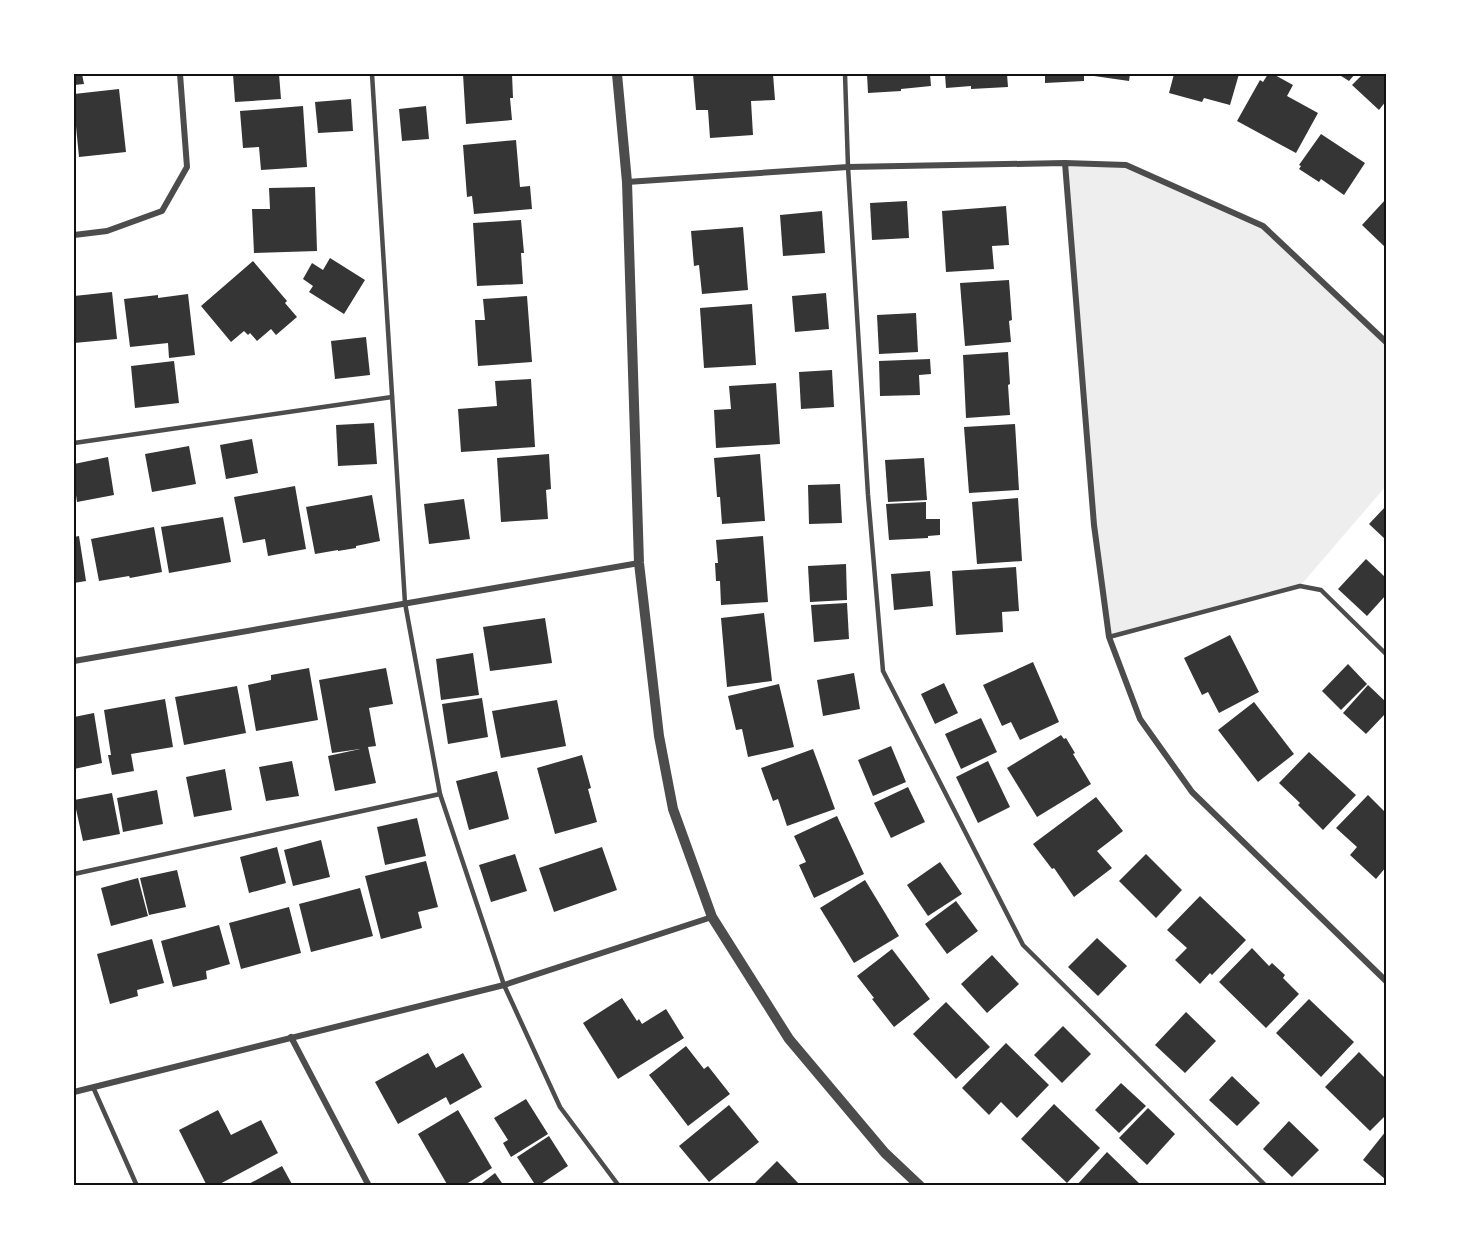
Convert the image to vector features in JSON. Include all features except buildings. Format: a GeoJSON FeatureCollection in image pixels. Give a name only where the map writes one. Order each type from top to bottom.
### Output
{"type":"FeatureCollection","features":[{"type":"Feature","properties":{"kind":"street"},"geometry":{"type":"LineString","coordinates":[[74,235],[107,231],[162,211],[187,167],[180,74]]}},
{"type":"Feature","properties":{"kind":"street"},"geometry":{"type":"LineString","coordinates":[[617,74],[627,182],[639,563],[659,736],[673,809],[712,917],[789,1039],[885,1153],[920,1185]]}},
{"type":"Feature","properties":{"kind":"street"},"geometry":{"type":"LineString","coordinates":[[627,182],[848,167],[1065,163],[1126,165],[1263,226],[1386,342]]}},
{"type":"Feature","properties":{"kind":"street"},"geometry":{"type":"LineString","coordinates":[[1065,163],[1094,525],[1109,637],[1140,719],[1192,792],[1386,981]]}},
{"type":"Feature","properties":{"kind":"street"},"geometry":{"type":"LineString","coordinates":[[74,661],[639,563]]}},
{"type":"Feature","properties":{"kind":"street"},"geometry":{"type":"LineString","coordinates":[[74,1092],[504,985],[712,917]]}},
{"type":"Feature","properties":{"kind":"street"},"geometry":{"type":"LineString","coordinates":[[291,1038],[369,1185]]}},
{"type":"Feature","properties":{"kind":"lane"},"geometry":{"type":"LineString","coordinates":[[372,74],[405,603],[440,794],[504,985],[560,1107],[619,1185]]}},
{"type":"Feature","properties":{"kind":"lane"},"geometry":{"type":"LineString","coordinates":[[844,74],[868,495],[883,671],[1023,945],[1266,1185]]}},
{"type":"Feature","properties":{"kind":"lane"},"geometry":{"type":"LineString","coordinates":[[74,443],[392,398]]}},
{"type":"Feature","properties":{"kind":"lane"},"geometry":{"type":"LineString","coordinates":[[1109,637],[1300,586],[1322,590],[1386,654]]}},
{"type":"Feature","properties":{"kind":"lane"},"geometry":{"type":"LineString","coordinates":[[74,874],[440,794]]}},
{"type":"Feature","properties":{"kind":"lane"},"geometry":{"type":"LineString","coordinates":[[93,1087],[137,1185]]}},
{"type":"Feature","properties":{"kind":"shaded area"},"geometry":{"type":"Polygon","coordinates":[[[1065,163],[1126,165],[1263,226],[1386,342],[1386,486],[1300,586],[1109,637],[1094,525],[1065,163]]]}}]}
